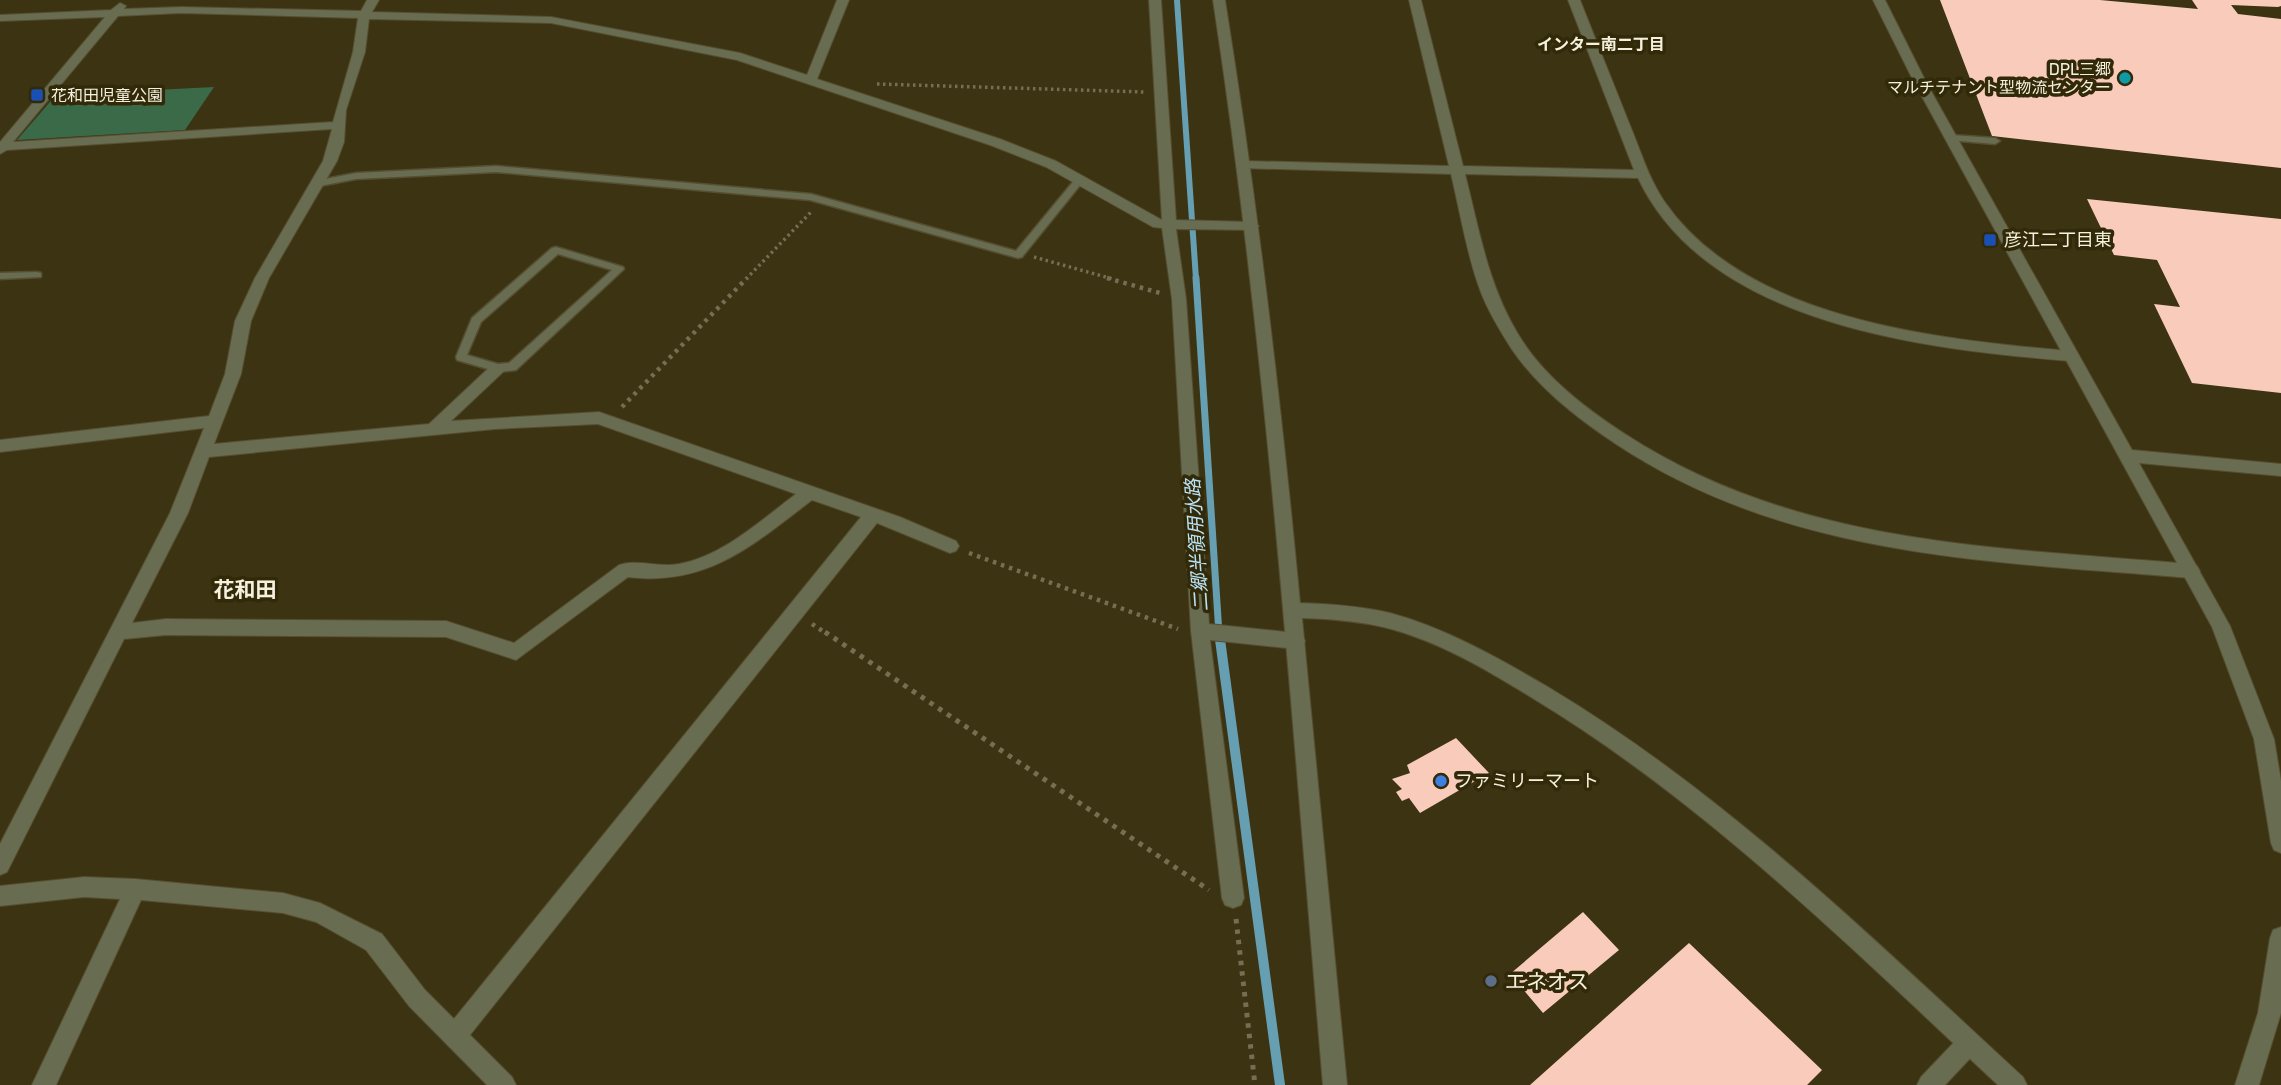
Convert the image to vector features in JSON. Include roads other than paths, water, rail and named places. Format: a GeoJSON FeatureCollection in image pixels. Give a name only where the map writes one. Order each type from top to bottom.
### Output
{"type":"FeatureCollection","features":[{"type":"Feature","properties":{"kind":"street"},"geometry":{"type":"LineString","coordinates":[[0,865],[179,513],[233,374],[243,321],[262,278],[320,183],[337,142],[340,110],[359,52],[364,16],[373,0]]}},
{"type":"Feature","properties":{"kind":"street"},"geometry":{"type":"LineString","coordinates":[[810,82],[843,0]]}},
{"type":"Feature","properties":{"kind":"street"},"geometry":{"type":"LineString","coordinates":[[1155,0],[1169,226],[1179,299],[1200,631],[1233,898]]}},
{"type":"Feature","properties":{"kind":"street"},"geometry":{"type":"LineString","coordinates":[[1219,0],[1245,165],[1269,361],[1294,610],[1335,1085]]}},
{"type":"Feature","properties":{"kind":"street"},"geometry":{"type":"LineString","coordinates":[[1415,0],[1486,287],[1505,327],[1524,354],[1582,412],[1646,455],[1717,491],[1805,523],[1878,540],[2191,572]]}},
{"type":"Feature","properties":{"kind":"street"},"geometry":{"type":"LineString","coordinates":[[1574,0],[1643,174],[1675,225],[1707,253],[1739,275],[1802,309],[1867,330],[1939,344],[2070,356]]}},
{"type":"Feature","properties":{"kind":"street"},"geometry":{"type":"LineString","coordinates":[[1880,0],[1895,35],[1951,138],[2221,626],[2264,739],[2281,843]]}},
{"type":"Feature","properties":{"kind":"street"},"geometry":{"type":"LineString","coordinates":[[1,148],[120,5]]}},
{"type":"Feature","properties":{"kind":"street"},"geometry":{"type":"LineString","coordinates":[[0,18],[120,5],[364,16],[539,18],[740,57],[1006,146],[1080,179],[1144,217],[1169,226],[1252,226]]}},
{"type":"Feature","properties":{"kind":"street"},"geometry":{"type":"LineString","coordinates":[[1,148],[338,125]]}},
{"type":"Feature","properties":{"kind":"street"},"geometry":{"type":"LineString","coordinates":[[1245,165],[1643,174]]}},
{"type":"Feature","properties":{"kind":"street"},"geometry":{"type":"LineString","coordinates":[[432,430],[498,368]]}},
{"type":"Feature","properties":{"kind":"street"},"geometry":{"type":"LineString","coordinates":[[204,451],[495,423],[610,420],[873,515],[950,546]]}},
{"type":"Feature","properties":{"kind":"street"},"geometry":{"type":"LineString","coordinates":[[0,446],[215,421]]}},
{"type":"Feature","properties":{"kind":"street"},"geometry":{"type":"LineString","coordinates":[[2129,456],[2281,470]]}},
{"type":"Feature","properties":{"kind":"street"},"geometry":{"type":"LineString","coordinates":[[119,632],[166,627],[446,629],[516,652],[625,570],[656,573],[702,567],[729,553],[810,492]]}},
{"type":"Feature","properties":{"kind":"street"},"geometry":{"type":"LineString","coordinates":[[456,1034],[873,515]]}},
{"type":"Feature","properties":{"kind":"street"},"geometry":{"type":"LineString","coordinates":[[1294,610],[1373,616],[1406,626],[1451,643],[1561,703],[1638,754],[1721,819],[2015,1085]]}},
{"type":"Feature","properties":{"kind":"street"},"geometry":{"type":"LineString","coordinates":[[1200,631],[1296,641]]}},
{"type":"Feature","properties":{"kind":"street"},"geometry":{"type":"LineString","coordinates":[[0,896],[84,887],[135,889],[283,903],[320,913],[374,942],[417,998],[456,1034],[504,1085]]}},
{"type":"Feature","properties":{"kind":"street"},"geometry":{"type":"LineString","coordinates":[[44,1085],[135,889]]}},
{"type":"Feature","properties":{"kind":"street"},"geometry":{"type":"LineString","coordinates":[[2247,1085],[2266,1035],[2278,985],[2281,937]]}},
{"type":"Feature","properties":{"kind":"street"},"geometry":{"type":"LineString","coordinates":[[1929,1085],[1969,1043]]}},
{"type":"Feature","properties":{"kind":"lane"},"geometry":{"type":"LineString","coordinates":[[1951,138],[1995,141]]}},
{"type":"Feature","properties":{"kind":"lane"},"geometry":{"type":"LineString","coordinates":[[320,183],[395,173],[495,169],[824,199],[1020,253],[1080,179]]}},
{"type":"Feature","properties":{"kind":"lane"},"geometry":{"type":"LineString","coordinates":[[556,250],[619,269],[512,367],[498,368],[461,357],[476,320],[556,250]]}},
{"type":"Feature","properties":{"kind":"lane"},"geometry":{"type":"LineString","coordinates":[[0,276],[37,275]]}},
{"type":"Feature","properties":{"kind":"waterway","name":"二郷半領用水路"},"geometry":{"type":"LineString","coordinates":[[1177,0],[1196,279]]}},
{"type":"Feature","properties":{"kind":"waterway","name":"二郷半領用水路"},"geometry":{"type":"LineString","coordinates":[[1196,278],[1219,634]]}},
{"type":"Feature","properties":{"kind":"waterway","name":"二郷半領用水路"},"geometry":{"type":"LineString","coordinates":[[1219,632],[1280,1085]]}},
{"type":"Feature","properties":{"kind":"place","name":"DPL三郷 マルチテナント型物流センター"},"geometry":{"type":"Point","coordinates":[2125,78]}},
{"type":"Feature","properties":{"kind":"place","name":"花和田児童公園"},"geometry":{"type":"Point","coordinates":[37,95]}},
{"type":"Feature","properties":{"kind":"place","name":"彦江二丁目東"},"geometry":{"type":"Point","coordinates":[1990,240]}},
{"type":"Feature","properties":{"kind":"place","name":"ファミリーマート"},"geometry":{"type":"Point","coordinates":[1441,781]}},
{"type":"Feature","properties":{"kind":"place","name":"エネオス"},"geometry":{"type":"Point","coordinates":[1491,981]}},
{"type":"Feature","properties":{"kind":"district","name":"インター南二丁目"},"geometry":{"type":"Point","coordinates":[1601,44]}},
{"type":"Feature","properties":{"kind":"district","name":"花和田"},"geometry":{"type":"Point","coordinates":[245,589]}}]}
